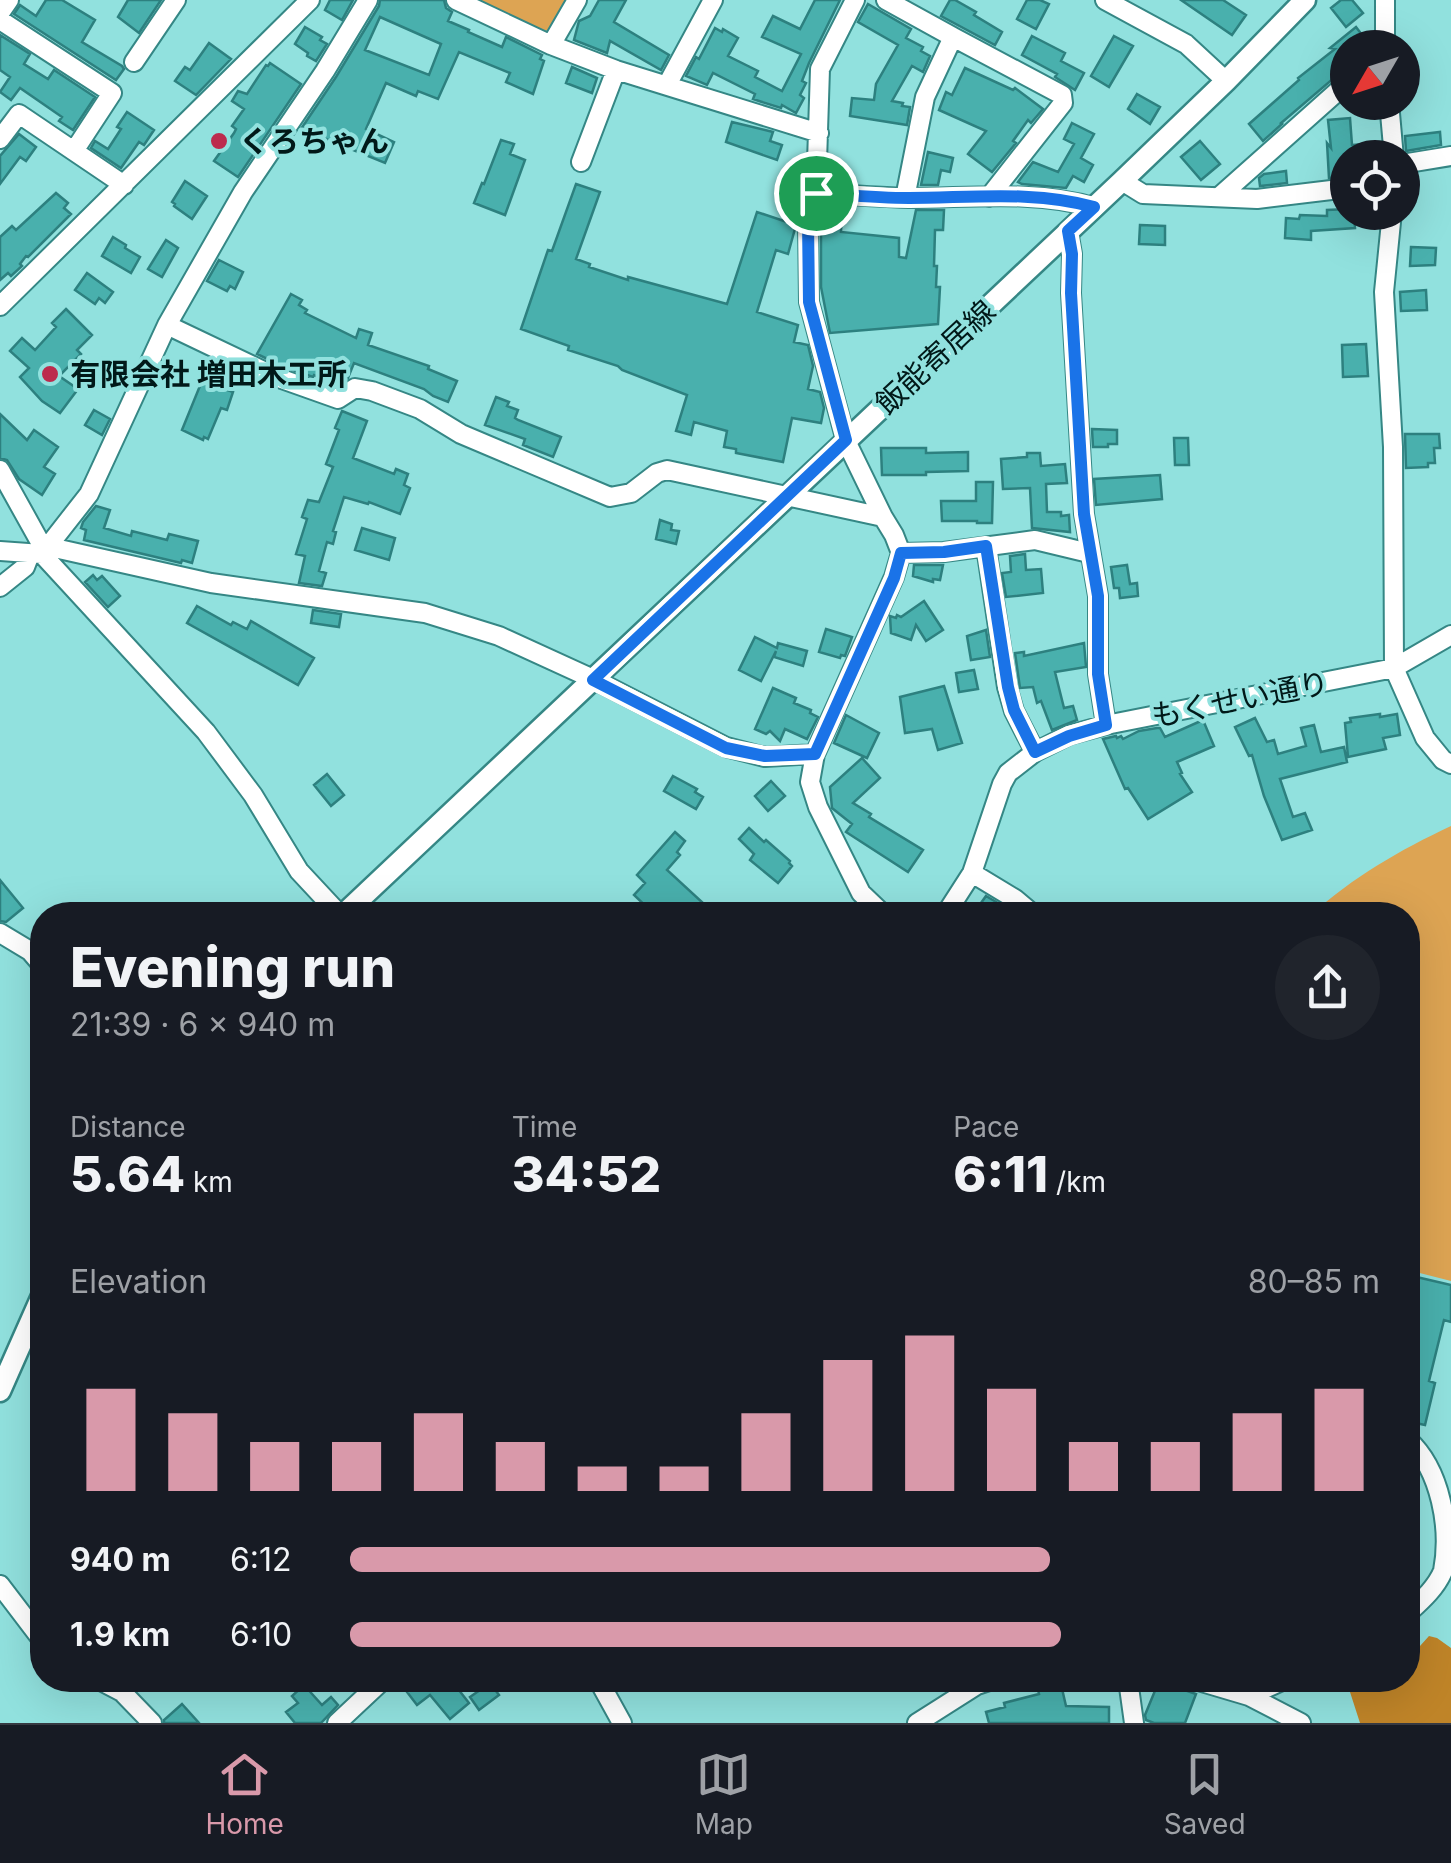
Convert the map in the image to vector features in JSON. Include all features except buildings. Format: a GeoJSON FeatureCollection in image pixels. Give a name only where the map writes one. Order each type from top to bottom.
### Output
{"type":"FeatureCollection","features":[{"type":"Feature","properties":{"kind":"main road","name":"飯能寄居線"},"geometry":{"type":"LineString","coordinates":[[355,902],[1122,181],[1304,0]]}},
{"type":"Feature","properties":{"kind":"main road"},"geometry":{"type":"LineString","coordinates":[[0,1391],[30,1323]]}},
{"type":"Feature","properties":{"kind":"street"},"geometry":{"type":"LineString","coordinates":[[9,0],[0,17],[112,93],[74,151]]}},
{"type":"Feature","properties":{"kind":"street"},"geometry":{"type":"LineString","coordinates":[[134,62],[176,0]]}},
{"type":"Feature","properties":{"kind":"street"},"geometry":{"type":"LineString","coordinates":[[0,306],[310,0]]}},
{"type":"Feature","properties":{"kind":"street"},"geometry":{"type":"LineString","coordinates":[[0,587],[40,552],[88,494],[167,325],[242,192],[368,0]]}},
{"type":"Feature","properties":{"kind":"street"},"geometry":{"type":"LineString","coordinates":[[456,0],[551,45],[616,70],[819,133]]}},
{"type":"Feature","properties":{"kind":"street"},"geometry":{"type":"LineString","coordinates":[[551,45],[577,0]]}},
{"type":"Feature","properties":{"kind":"street"},"geometry":{"type":"LineString","coordinates":[[668,85],[714,0]]}},
{"type":"Feature","properties":{"kind":"street"},"geometry":{"type":"LineString","coordinates":[[856,0],[820,69],[816,193],[808,222],[809,302],[846,440],[901,553],[894,578],[815,754],[810,782],[860,893],[870,902]]}},
{"type":"Feature","properties":{"kind":"street"},"geometry":{"type":"LineString","coordinates":[[886,0],[1062,96],[1063,103],[990,196]]}},
{"type":"Feature","properties":{"kind":"street"},"geometry":{"type":"LineString","coordinates":[[1105,0],[1186,44],[1226,81]]}},
{"type":"Feature","properties":{"kind":"street"},"geometry":{"type":"LineString","coordinates":[[1385,30],[1386,0]]}},
{"type":"Feature","properties":{"kind":"street"},"geometry":{"type":"LineString","coordinates":[[905,198],[926,97],[954,37]]}},
{"type":"Feature","properties":{"kind":"street"},"geometry":{"type":"LineString","coordinates":[[581,162],[616,70]]}},
{"type":"Feature","properties":{"kind":"street"},"geometry":{"type":"LineString","coordinates":[[1220,196],[1330,98]]}},
{"type":"Feature","properties":{"kind":"street"},"geometry":{"type":"LineString","coordinates":[[0,139],[19,114],[124,185]]}},
{"type":"Feature","properties":{"kind":"street"},"geometry":{"type":"LineString","coordinates":[[1420,161],[1451,156]]}},
{"type":"Feature","properties":{"kind":"street"},"geometry":{"type":"LineString","coordinates":[[1122,181],[1143,194],[1257,200],[1330,190]]}},
{"type":"Feature","properties":{"kind":"street"},"geometry":{"type":"LineString","coordinates":[[816,193],[1071,200],[1094,207]]}},
{"type":"Feature","properties":{"kind":"street"},"geometry":{"type":"LineString","coordinates":[[1390,230],[1384,292],[1393,447],[1394,668],[1425,738],[1451,764]]}},
{"type":"Feature","properties":{"kind":"street"},"geometry":{"type":"LineString","coordinates":[[1068,231],[1084,514],[1098,596],[1098,674],[1106,725]]}},
{"type":"Feature","properties":{"kind":"street"},"geometry":{"type":"LineString","coordinates":[[167,325],[276,377],[338,399],[355,388],[372,390],[420,409],[460,434],[610,496],[632,493],[667,470],[883,517]]}},
{"type":"Feature","properties":{"kind":"street"},"geometry":{"type":"LineString","coordinates":[[0,470],[40,542],[40,552],[206,732],[252,795],[299,871],[329,902]]}},
{"type":"Feature","properties":{"kind":"street"},"geometry":{"type":"LineString","coordinates":[[901,553],[944,552],[1034,540],[1089,553]]}},
{"type":"Feature","properties":{"kind":"street"},"geometry":{"type":"LineString","coordinates":[[986,546],[1008,687],[1014,710],[1035,752]]}},
{"type":"Feature","properties":{"kind":"street"},"geometry":{"type":"LineString","coordinates":[[0,551],[40,552],[211,583],[425,613],[499,636],[726,748],[765,756],[815,754]]}},
{"type":"Feature","properties":{"kind":"street","name":"もくせい通り"},"geometry":{"type":"LineString","coordinates":[[953,902],[972,873],[1002,784],[1008,773],[1035,752],[1106,725],[1394,668],[1451,635]]}},
{"type":"Feature","properties":{"kind":"street"},"geometry":{"type":"LineString","coordinates":[[972,873],[1019,902]]}},
{"type":"Feature","properties":{"kind":"street"},"geometry":{"type":"LineString","coordinates":[[0,933],[30,951]]}},
{"type":"Feature","properties":{"kind":"street"},"geometry":{"type":"LineString","coordinates":[[1420,1453],[1447,1515],[1448,1552],[1442,1575],[1420,1602]]}},
{"type":"Feature","properties":{"kind":"street"},"geometry":{"type":"LineString","coordinates":[[0,1585],[30,1624]]}},
{"type":"Feature","properties":{"kind":"street"},"geometry":{"type":"LineString","coordinates":[[122,1692],[152,1723]]}},
{"type":"Feature","properties":{"kind":"street"},"geometry":{"type":"LineString","coordinates":[[336,1723],[370,1692]]}},
{"type":"Feature","properties":{"kind":"street"},"geometry":{"type":"LineString","coordinates":[[604,1692],[622,1723]]}},
{"type":"Feature","properties":{"kind":"street"},"geometry":{"type":"LineString","coordinates":[[916,1723],[966,1692]]}},
{"type":"Feature","properties":{"kind":"street"},"geometry":{"type":"LineString","coordinates":[[1130,1692],[1134,1723]]}},
{"type":"Feature","properties":{"kind":"street"},"geometry":{"type":"LineString","coordinates":[[1236,1692],[1301,1723]]}},
{"type":"Feature","properties":{"kind":"street"},"geometry":{"type":"LineString","coordinates":[[1249,1696],[1258,1692]]}},
{"type":"Feature","properties":{"kind":"shaded area"},"geometry":{"type":"Polygon","coordinates":[[[472,0],[567,0],[549,30],[539,32],[472,0]]]}},
{"type":"Feature","properties":{"kind":"shaded area"},"geometry":{"type":"Polygon","coordinates":[[[1451,826],[1451,1281],[1420,1273],[1420,902],[1326,902],[1414,845],[1451,826]]]}},
{"type":"Feature","properties":{"kind":"shaded area"},"geometry":{"type":"Polygon","coordinates":[[[1429,1636],[1451,1648],[1451,1723],[1360,1723],[1350,1692],[1420,1692],[1420,1646],[1429,1636]]]}},
{"type":"Feature","properties":{"kind":"place","name":"くろちゃん"},"geometry":{"type":"Point","coordinates":[219,141]}},
{"type":"Feature","properties":{"kind":"place","name":"有限会社 増田木工所"},"geometry":{"type":"Point","coordinates":[50,374]}},
{"type":"Feature","properties":{"kind":"route"},"geometry":{"type":"LineString","coordinates":[[816,193],[1071,200],[1094,207],[1068,231],[1084,514],[1098,596],[1098,674],[1106,725],[1050,743],[1035,752],[1014,710],[1008,687],[986,546],[901,553],[894,578],[815,754],[765,756],[726,748],[593,680],[846,440],[809,302],[808,222],[816,193]]}}]}
